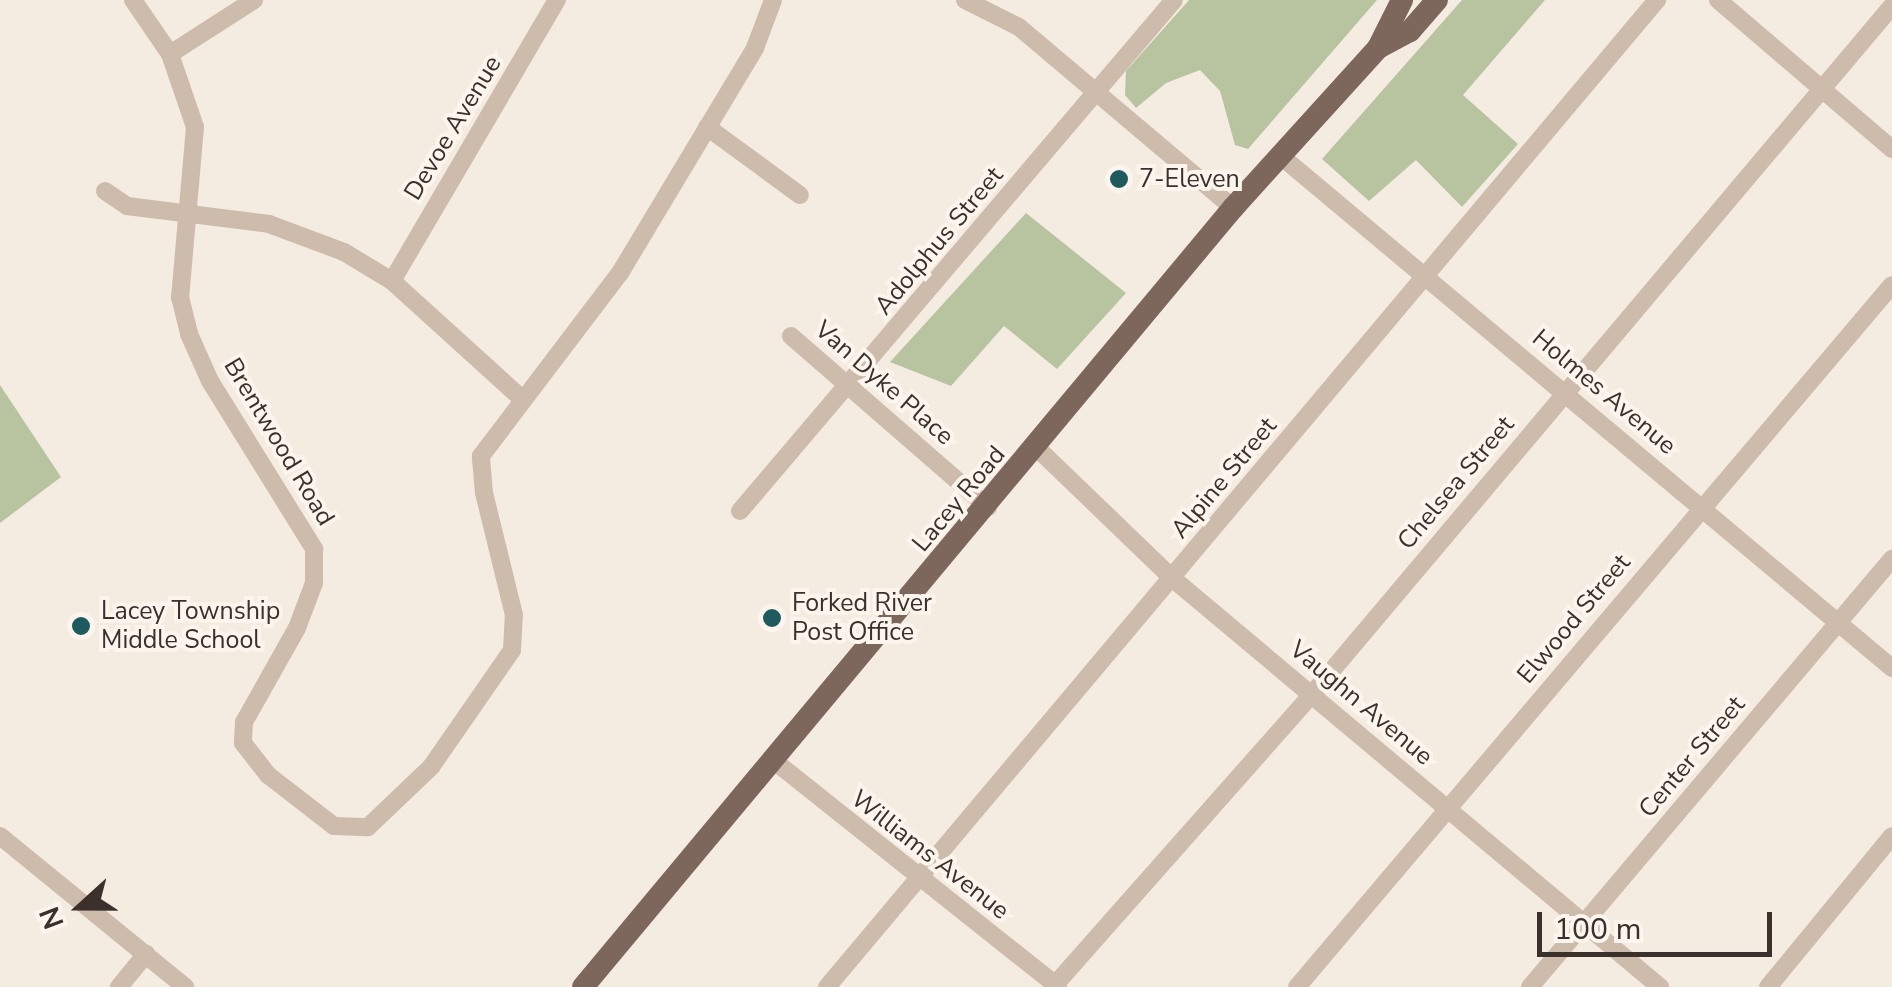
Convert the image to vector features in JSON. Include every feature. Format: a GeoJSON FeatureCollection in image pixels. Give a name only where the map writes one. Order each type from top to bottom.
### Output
{"type":"FeatureCollection","features":[{"type":"Feature","properties":{"kind":"main road","name":"Lacey Road"},"geometry":{"type":"LineString","coordinates":[[583,987],[1234,208],[1378,48],[1402,0]]}},
{"type":"Feature","properties":{"kind":"main road","name":"Lacey Road"},"geometry":{"type":"LineString","coordinates":[[1378,48],[1410,32],[1437,0]]}},
{"type":"Feature","properties":{"kind":"street","name":"Brentwood Road"},"geometry":{"type":"LineString","coordinates":[[133,0],[170,54],[195,128],[180,298],[189,334],[210,381],[314,549],[314,583],[298,628],[244,722],[243,742],[268,775],[334,826],[368,827],[431,767],[512,650],[510,593],[480,471],[481,456],[521,398],[620,272],[754,48],[773,0]]}},
{"type":"Feature","properties":{"kind":"street"},"geometry":{"type":"LineString","coordinates":[[170,54],[254,0]]}},
{"type":"Feature","properties":{"kind":"street","name":"Devoe Avenue"},"geometry":{"type":"LineString","coordinates":[[392,281],[557,0]]}},
{"type":"Feature","properties":{"kind":"street","name":"Adolphus Street"},"geometry":{"type":"LineString","coordinates":[[740,512],[851,386],[1174,0]]}},
{"type":"Feature","properties":{"kind":"street","name":"Alpine Street"},"geometry":{"type":"LineString","coordinates":[[828,987],[1657,0]]}},
{"type":"Feature","properties":{"kind":"street"},"geometry":{"type":"LineString","coordinates":[[1718,0],[1892,149]]}},
{"type":"Feature","properties":{"kind":"street"},"geometry":{"type":"LineString","coordinates":[[968,1],[1020,27],[1234,208]]}},
{"type":"Feature","properties":{"kind":"street","name":"Chelsea Street"},"geometry":{"type":"LineString","coordinates":[[1056,986],[1312,694],[1892,6]]}},
{"type":"Feature","properties":{"kind":"street"},"geometry":{"type":"LineString","coordinates":[[707,127],[800,195]]}},
{"type":"Feature","properties":{"kind":"street","name":"Holmes Avenue"},"geometry":{"type":"LineString","coordinates":[[1282,158],[1840,620],[1892,668]]}},
{"type":"Feature","properties":{"kind":"street"},"geometry":{"type":"LineString","coordinates":[[104,191],[127,206],[189,212],[310,236],[392,281],[521,398]]}},
{"type":"Feature","properties":{"kind":"street","name":"Elwood Street"},"geometry":{"type":"LineString","coordinates":[[1297,987],[1701,506],[1892,286]]}},
{"type":"Feature","properties":{"kind":"street","name":"Van Dyke Place"},"geometry":{"type":"LineString","coordinates":[[791,336],[988,507]]}},
{"type":"Feature","properties":{"kind":"street","name":"Vaughn Avenue"},"geometry":{"type":"LineString","coordinates":[[1037,448],[1172,578],[1660,987]]}},
{"type":"Feature","properties":{"kind":"street","name":"Center Street"},"geometry":{"type":"LineString","coordinates":[[1530,987],[1892,559]]}},
{"type":"Feature","properties":{"kind":"street","name":"Williams Avenue"},"geometry":{"type":"LineString","coordinates":[[773,760],[918,881],[1056,986]]}},
{"type":"Feature","properties":{"kind":"street"},"geometry":{"type":"LineString","coordinates":[[0,836],[185,987]]}},
{"type":"Feature","properties":{"kind":"street"},"geometry":{"type":"LineString","coordinates":[[1768,987],[1892,836]]}},
{"type":"Feature","properties":{"kind":"street"},"geometry":{"type":"LineString","coordinates":[[119,987],[146,954]]}},
{"type":"Feature","properties":{"kind":"green space"},"geometry":{"type":"Polygon","coordinates":[[[1189,0],[1377,0],[1248,149],[1235,145],[1220,91],[1200,70],[1166,83],[1136,108],[1125,95],[1126,71],[1189,0]]]}},
{"type":"Feature","properties":{"kind":"green space"},"geometry":{"type":"Polygon","coordinates":[[[1462,0],[1545,0],[1463,95],[1518,144],[1462,207],[1416,160],[1369,201],[1322,159],[1462,0]]]}},
{"type":"Feature","properties":{"kind":"green space"},"geometry":{"type":"Polygon","coordinates":[[[1026,213],[1126,293],[1057,369],[1004,326],[951,386],[890,362],[1026,213]]]}},
{"type":"Feature","properties":{"kind":"green space"},"geometry":{"type":"Polygon","coordinates":[[[0,385],[61,477],[0,523],[0,385]]]}},
{"type":"Feature","properties":{"kind":"place","name":"7-Eleven"},"geometry":{"type":"Point","coordinates":[1119,179]}},
{"type":"Feature","properties":{"kind":"place","name":"Forked River Post Office"},"geometry":{"type":"Point","coordinates":[772,618]}},
{"type":"Feature","properties":{"kind":"place","name":"Lacey Township Middle School"},"geometry":{"type":"Point","coordinates":[81,626]}}]}
